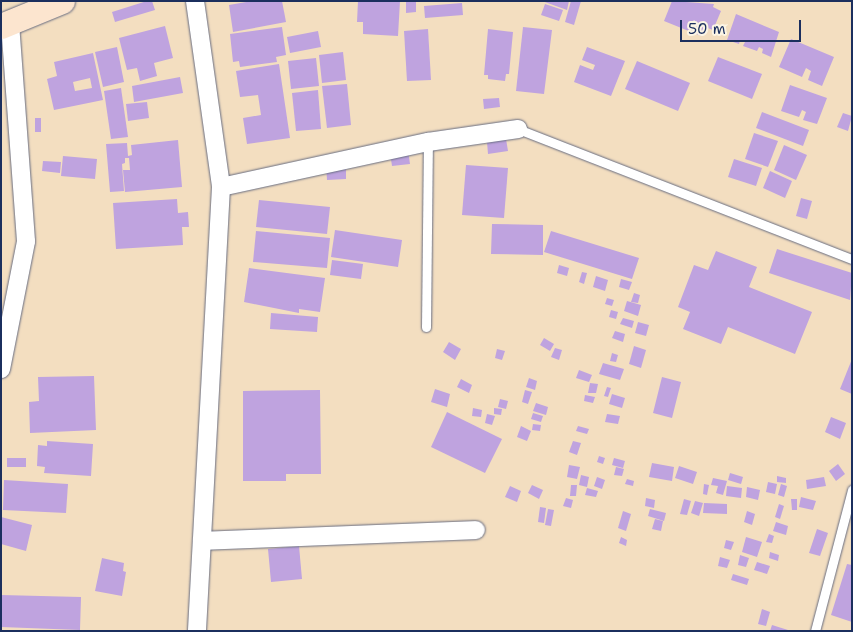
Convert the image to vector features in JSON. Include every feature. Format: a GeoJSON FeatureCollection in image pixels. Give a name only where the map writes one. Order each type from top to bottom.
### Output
{"type":"FeatureCollection","features":[{"type":"Feature","properties":{"kind":"main road"},"geometry":{"type":"LineString","coordinates":[[6,24],[62,1]]}},
{"type":"Feature","properties":{"kind":"street"},"geometry":{"type":"LineString","coordinates":[[195,1],[220,187],[198,631]]}},
{"type":"Feature","properties":{"kind":"street"},"geometry":{"type":"LineString","coordinates":[[1,369],[26,241],[6,24]]}},
{"type":"Feature","properties":{"kind":"street"},"geometry":{"type":"LineString","coordinates":[[220,187],[428,142],[518,129]]}},
{"type":"Feature","properties":{"kind":"street"},"geometry":{"type":"LineString","coordinates":[[202,541],[476,530]]}},
{"type":"Feature","properties":{"kind":"lane"},"geometry":{"type":"LineString","coordinates":[[518,129],[852,259]]}},
{"type":"Feature","properties":{"kind":"lane"},"geometry":{"type":"LineString","coordinates":[[426,327],[428,142]]}},
{"type":"Feature","properties":{"kind":"lane"},"geometry":{"type":"LineString","coordinates":[[815,631],[852,490]]}},
{"type":"Feature","properties":{"kind":"building"},"geometry":{"type":"Polygon","coordinates":[[[152,1],[155,10],[115,22],[112,12],[152,1]]]}},
{"type":"Feature","properties":{"kind":"building"},"geometry":{"type":"Polygon","coordinates":[[[252,1],[282,1],[286,22],[233,32],[229,5],[252,1]]]}},
{"type":"Feature","properties":{"kind":"building"},"geometry":{"type":"Polygon","coordinates":[[[358,1],[400,1],[398,36],[363,34],[363,22],[357,22],[358,1]]]}},
{"type":"Feature","properties":{"kind":"building"},"geometry":{"type":"Polygon","coordinates":[[[406,1],[416,1],[416,12],[406,13],[406,1]]]}},
{"type":"Feature","properties":{"kind":"building"},"geometry":{"type":"Polygon","coordinates":[[[542,1],[569,1],[567,10],[542,1]]]}},
{"type":"Feature","properties":{"kind":"building"},"geometry":{"type":"Polygon","coordinates":[[[571,1],[581,1],[574,25],[565,22],[571,1]]]}},
{"type":"Feature","properties":{"kind":"building"},"geometry":{"type":"Polygon","coordinates":[[[672,1],[714,4],[713,7],[721,11],[713,30],[705,27],[701,36],[664,21],[672,1]]]}},
{"type":"Feature","properties":{"kind":"building"},"geometry":{"type":"Polygon","coordinates":[[[462,3],[463,15],[425,18],[424,6],[462,3]]]}},
{"type":"Feature","properties":{"kind":"building"},"geometry":{"type":"Polygon","coordinates":[[[545,4],[563,10],[559,21],[541,15],[545,4]]]}},
{"type":"Feature","properties":{"kind":"building"},"geometry":{"type":"Polygon","coordinates":[[[736,14],[779,32],[771,57],[762,53],[763,49],[759,47],[757,51],[743,46],[745,42],[740,40],[739,44],[727,40],[736,14]]]}},
{"type":"Feature","properties":{"kind":"building"},"geometry":{"type":"Polygon","coordinates":[[[165,26],[173,58],[154,63],[157,76],[140,81],[137,68],[127,70],[119,38],[165,26]]]}},
{"type":"Feature","properties":{"kind":"building"},"geometry":{"type":"Polygon","coordinates":[[[282,27],[286,55],[276,57],[277,62],[240,67],[239,61],[233,62],[230,34],[282,27]]]}},
{"type":"Feature","properties":{"kind":"building"},"geometry":{"type":"Polygon","coordinates":[[[523,27],[552,30],[544,94],[516,91],[523,27]]]}},
{"type":"Feature","properties":{"kind":"building"},"geometry":{"type":"Polygon","coordinates":[[[428,29],[431,80],[407,81],[404,31],[428,29]]]}},
{"type":"Feature","properties":{"kind":"building"},"geometry":{"type":"Polygon","coordinates":[[[488,29],[513,32],[509,74],[506,74],[505,81],[488,79],[488,75],[484,75],[488,29]]]}},
{"type":"Feature","properties":{"kind":"building"},"geometry":{"type":"Polygon","coordinates":[[[318,31],[321,47],[290,53],[287,37],[318,31]]]}},
{"type":"Feature","properties":{"kind":"building"},"geometry":{"type":"Polygon","coordinates":[[[791,39],[834,57],[822,86],[808,80],[811,71],[806,68],[802,77],[779,67],[791,39]]]}},
{"type":"Feature","properties":{"kind":"building"},"geometry":{"type":"Polygon","coordinates":[[[117,47],[124,82],[103,87],[95,52],[117,47]]]}},
{"type":"Feature","properties":{"kind":"building"},"geometry":{"type":"Polygon","coordinates":[[[587,47],[625,61],[611,96],[574,82],[580,65],[593,70],[595,65],[582,60],[587,47]]]}},
{"type":"Feature","properties":{"kind":"building"},"geometry":{"type":"Polygon","coordinates":[[[343,52],[346,80],[322,83],[319,55],[343,52]]]}},
{"type":"Feature","properties":{"kind":"building"},"geometry":{"type":"Polygon","coordinates":[[[93,53],[103,100],[54,110],[47,79],[57,76],[54,62],[93,53]],[[90,78],[73,82],[75,91],[92,88],[90,78]]]}},
{"type":"Feature","properties":{"kind":"building"},"geometry":{"type":"Polygon","coordinates":[[[718,57],[762,74],[752,99],[708,81],[718,57]]]}},
{"type":"Feature","properties":{"kind":"building"},"geometry":{"type":"Polygon","coordinates":[[[316,58],[319,86],[291,89],[288,61],[316,58]]]}},
{"type":"Feature","properties":{"kind":"building"},"geometry":{"type":"Polygon","coordinates":[[[637,61],[690,83],[678,111],[625,89],[637,61]]]}},
{"type":"Feature","properties":{"kind":"building"},"geometry":{"type":"Polygon","coordinates":[[[279,64],[290,138],[247,144],[243,118],[261,115],[258,95],[240,97],[236,71],[279,64]]]}},
{"type":"Feature","properties":{"kind":"building"},"geometry":{"type":"Polygon","coordinates":[[[180,77],[183,93],[134,102],[132,86],[180,77]]]}},
{"type":"Feature","properties":{"kind":"building"},"geometry":{"type":"Polygon","coordinates":[[[347,84],[351,125],[327,128],[322,86],[347,84]]]}},
{"type":"Feature","properties":{"kind":"building"},"geometry":{"type":"Polygon","coordinates":[[[790,85],[827,98],[817,124],[803,120],[806,112],[802,110],[799,117],[781,111],[790,85]]]}},
{"type":"Feature","properties":{"kind":"building"},"geometry":{"type":"Polygon","coordinates":[[[121,88],[128,137],[111,139],[104,91],[121,88]]]}},
{"type":"Feature","properties":{"kind":"building"},"geometry":{"type":"Polygon","coordinates":[[[318,90],[321,129],[296,131],[292,93],[318,90]]]}},
{"type":"Feature","properties":{"kind":"building"},"geometry":{"type":"Polygon","coordinates":[[[499,98],[500,107],[484,109],[483,99],[499,98]]]}},
{"type":"Feature","properties":{"kind":"building"},"geometry":{"type":"Polygon","coordinates":[[[147,102],[149,118],[128,121],[126,104],[147,102]]]}},
{"type":"Feature","properties":{"kind":"building"},"geometry":{"type":"Polygon","coordinates":[[[762,112],[809,130],[803,146],[756,128],[762,112]]]}},
{"type":"Feature","properties":{"kind":"building"},"geometry":{"type":"Polygon","coordinates":[[[843,113],[852,116],[848,131],[837,127],[843,113]]]}},
{"type":"Feature","properties":{"kind":"building"},"geometry":{"type":"Polygon","coordinates":[[[35,118],[41,118],[41,132],[35,132],[35,118]]]}},
{"type":"Feature","properties":{"kind":"building"},"geometry":{"type":"Polygon","coordinates":[[[754,133],[778,141],[768,167],[745,159],[754,133]]]}},
{"type":"Feature","properties":{"kind":"building"},"geometry":{"type":"Polygon","coordinates":[[[506,139],[508,151],[488,154],[487,142],[506,139]]]}},
{"type":"Feature","properties":{"kind":"building"},"geometry":{"type":"Polygon","coordinates":[[[178,140],[182,187],[125,192],[123,170],[130,170],[129,158],[125,158],[125,163],[122,164],[124,191],[110,192],[106,144],[127,143],[128,156],[132,155],[131,145],[178,140]]]}},
{"type":"Feature","properties":{"kind":"building"},"geometry":{"type":"Polygon","coordinates":[[[784,145],[807,155],[796,180],[774,170],[784,145]]]}},
{"type":"Feature","properties":{"kind":"building"},"geometry":{"type":"Polygon","coordinates":[[[408,150],[410,164],[392,166],[390,153],[408,150]]]}},
{"type":"Feature","properties":{"kind":"building"},"geometry":{"type":"Polygon","coordinates":[[[63,156],[97,159],[95,179],[61,176],[63,156]]]}},
{"type":"Feature","properties":{"kind":"building"},"geometry":{"type":"Polygon","coordinates":[[[734,159],[762,168],[756,186],[728,177],[734,159]]]}},
{"type":"Feature","properties":{"kind":"building"},"geometry":{"type":"Polygon","coordinates":[[[43,161],[61,162],[60,173],[42,171],[43,161]]]}},
{"type":"Feature","properties":{"kind":"building"},"geometry":{"type":"Polygon","coordinates":[[[326,165],[346,165],[346,179],[327,180],[326,165]]]}},
{"type":"Feature","properties":{"kind":"building"},"geometry":{"type":"Polygon","coordinates":[[[466,165],[508,168],[504,218],[462,215],[466,165]]]}},
{"type":"Feature","properties":{"kind":"building"},"geometry":{"type":"Polygon","coordinates":[[[770,171],[792,181],[785,198],[763,188],[770,171]]]}},
{"type":"Feature","properties":{"kind":"building"},"geometry":{"type":"Polygon","coordinates":[[[801,198],[812,201],[807,219],[796,216],[801,198]]]}},
{"type":"Feature","properties":{"kind":"building"},"geometry":{"type":"Polygon","coordinates":[[[177,199],[178,213],[188,212],[189,227],[182,227],[183,245],[116,249],[113,203],[177,199]]]}},
{"type":"Feature","properties":{"kind":"building"},"geometry":{"type":"Polygon","coordinates":[[[259,200],[330,207],[327,234],[256,227],[259,200]]]}},
{"type":"Feature","properties":{"kind":"building"},"geometry":{"type":"Polygon","coordinates":[[[492,224],[543,225],[543,255],[491,254],[492,224]]]}},
{"type":"Feature","properties":{"kind":"building"},"geometry":{"type":"Polygon","coordinates":[[[335,230],[402,240],[398,267],[331,257],[335,230]]]}},
{"type":"Feature","properties":{"kind":"building"},"geometry":{"type":"Polygon","coordinates":[[[256,231],[330,238],[327,268],[253,262],[256,231]]]}},
{"type":"Feature","properties":{"kind":"building"},"geometry":{"type":"Polygon","coordinates":[[[551,231],[639,258],[632,279],[544,252],[551,231]]]}},
{"type":"Feature","properties":{"kind":"building"},"geometry":{"type":"Polygon","coordinates":[[[777,249],[852,273],[850,300],[769,273],[777,249]]]}},
{"type":"Feature","properties":{"kind":"building"},"geometry":{"type":"Polygon","coordinates":[[[716,251],[757,267],[749,287],[812,312],[795,354],[728,327],[721,344],[683,329],[690,312],[678,307],[694,265],[708,270],[716,251]]]}},
{"type":"Feature","properties":{"kind":"building"},"geometry":{"type":"Polygon","coordinates":[[[332,260],[363,264],[361,279],[330,275],[332,260]]]}},
{"type":"Feature","properties":{"kind":"building"},"geometry":{"type":"Polygon","coordinates":[[[559,265],[569,268],[567,276],[557,273],[559,265]]]}},
{"type":"Feature","properties":{"kind":"building"},"geometry":{"type":"Polygon","coordinates":[[[249,268],[325,278],[320,312],[299,309],[299,313],[244,302],[249,268]]]}},
{"type":"Feature","properties":{"kind":"building"},"geometry":{"type":"Polygon","coordinates":[[[582,272],[587,273],[584,284],[579,282],[582,272]]]}},
{"type":"Feature","properties":{"kind":"building"},"geometry":{"type":"Polygon","coordinates":[[[596,276],[608,280],[605,291],[593,287],[596,276]]]}},
{"type":"Feature","properties":{"kind":"building"},"geometry":{"type":"Polygon","coordinates":[[[621,279],[632,282],[629,290],[619,287],[621,279]]]}},
{"type":"Feature","properties":{"kind":"building"},"geometry":{"type":"Polygon","coordinates":[[[634,293],[640,295],[638,303],[631,302],[634,293]]]}},
{"type":"Feature","properties":{"kind":"building"},"geometry":{"type":"Polygon","coordinates":[[[607,298],[614,300],[612,306],[605,304],[607,298]]]}},
{"type":"Feature","properties":{"kind":"building"},"geometry":{"type":"Polygon","coordinates":[[[627,301],[641,305],[638,316],[624,311],[627,301]]]}},
{"type":"Feature","properties":{"kind":"building"},"geometry":{"type":"Polygon","coordinates":[[[611,310],[618,312],[616,319],[609,317],[611,310]]]}},
{"type":"Feature","properties":{"kind":"building"},"geometry":{"type":"Polygon","coordinates":[[[271,313],[318,317],[317,332],[270,329],[271,313]]]}},
{"type":"Feature","properties":{"kind":"building"},"geometry":{"type":"Polygon","coordinates":[[[623,318],[634,321],[632,328],[620,324],[623,318]]]}},
{"type":"Feature","properties":{"kind":"building"},"geometry":{"type":"Polygon","coordinates":[[[638,322],[649,325],[646,336],[635,333],[638,322]]]}},
{"type":"Feature","properties":{"kind":"building"},"geometry":{"type":"Polygon","coordinates":[[[615,331],[625,334],[623,342],[612,338],[615,331]]]}},
{"type":"Feature","properties":{"kind":"building"},"geometry":{"type":"Polygon","coordinates":[[[544,338],[554,344],[550,351],[540,345],[544,338]]]}},
{"type":"Feature","properties":{"kind":"building"},"geometry":{"type":"Polygon","coordinates":[[[449,342],[461,349],[455,360],[443,352],[449,342]]]}},
{"type":"Feature","properties":{"kind":"building"},"geometry":{"type":"Polygon","coordinates":[[[634,346],[646,350],[641,368],[629,364],[634,346]]]}},
{"type":"Feature","properties":{"kind":"building"},"geometry":{"type":"Polygon","coordinates":[[[555,348],[562,350],[559,360],[551,357],[555,348]]]}},
{"type":"Feature","properties":{"kind":"building"},"geometry":{"type":"Polygon","coordinates":[[[497,349],[505,351],[502,360],[495,358],[497,349]]]}},
{"type":"Feature","properties":{"kind":"building"},"geometry":{"type":"Polygon","coordinates":[[[612,353],[618,355],[616,362],[610,361],[612,353]]]}},
{"type":"Feature","properties":{"kind":"building"},"geometry":{"type":"Polygon","coordinates":[[[852,359],[852,394],[840,389],[852,359]]]}},
{"type":"Feature","properties":{"kind":"building"},"geometry":{"type":"Polygon","coordinates":[[[603,363],[624,369],[620,380],[599,374],[603,363]]]}},
{"type":"Feature","properties":{"kind":"building"},"geometry":{"type":"Polygon","coordinates":[[[579,370],[592,375],[589,382],[576,378],[579,370]]]}},
{"type":"Feature","properties":{"kind":"building"},"geometry":{"type":"Polygon","coordinates":[[[94,376],[96,430],[30,433],[29,402],[39,401],[38,377],[94,376]]]}},
{"type":"Feature","properties":{"kind":"building"},"geometry":{"type":"Polygon","coordinates":[[[662,377],[681,382],[672,418],[653,413],[662,377]]]}},
{"type":"Feature","properties":{"kind":"building"},"geometry":{"type":"Polygon","coordinates":[[[529,378],[537,381],[535,390],[526,387],[529,378]]]}},
{"type":"Feature","properties":{"kind":"building"},"geometry":{"type":"Polygon","coordinates":[[[461,379],[472,385],[469,393],[457,387],[461,379]]]}},
{"type":"Feature","properties":{"kind":"building"},"geometry":{"type":"Polygon","coordinates":[[[590,383],[598,384],[596,393],[588,393],[590,383]]]}},
{"type":"Feature","properties":{"kind":"building"},"geometry":{"type":"Polygon","coordinates":[[[607,387],[611,388],[608,397],[604,396],[607,387]]]}},
{"type":"Feature","properties":{"kind":"building"},"geometry":{"type":"Polygon","coordinates":[[[435,389],[450,394],[447,407],[431,402],[435,389]]]}},
{"type":"Feature","properties":{"kind":"building"},"geometry":{"type":"Polygon","coordinates":[[[320,390],[321,474],[286,474],[286,481],[243,481],[243,391],[320,390]]]}},
{"type":"Feature","properties":{"kind":"building"},"geometry":{"type":"Polygon","coordinates":[[[525,390],[532,392],[528,404],[522,402],[525,390]]]}},
{"type":"Feature","properties":{"kind":"building"},"geometry":{"type":"Polygon","coordinates":[[[612,394],[625,398],[622,408],[609,404],[612,394]]]}},
{"type":"Feature","properties":{"kind":"building"},"geometry":{"type":"Polygon","coordinates":[[[585,395],[595,397],[593,403],[584,401],[585,395]]]}},
{"type":"Feature","properties":{"kind":"building"},"geometry":{"type":"Polygon","coordinates":[[[500,399],[508,401],[506,409],[498,407],[500,399]]]}},
{"type":"Feature","properties":{"kind":"building"},"geometry":{"type":"Polygon","coordinates":[[[536,403],[548,407],[546,415],[533,411],[536,403]]]}},
{"type":"Feature","properties":{"kind":"building"},"geometry":{"type":"Polygon","coordinates":[[[473,408],[482,410],[481,417],[472,416],[473,408]]]}},
{"type":"Feature","properties":{"kind":"building"},"geometry":{"type":"Polygon","coordinates":[[[494,408],[502,409],[501,415],[494,414],[494,408]]]}},
{"type":"Feature","properties":{"kind":"building"},"geometry":{"type":"Polygon","coordinates":[[[447,412],[502,439],[485,473],[431,447],[447,412]]]}},
{"type":"Feature","properties":{"kind":"building"},"geometry":{"type":"Polygon","coordinates":[[[533,413],[543,416],[541,422],[531,419],[533,413]]]}},
{"type":"Feature","properties":{"kind":"building"},"geometry":{"type":"Polygon","coordinates":[[[487,414],[495,416],[492,425],[485,423],[487,414]]]}},
{"type":"Feature","properties":{"kind":"building"},"geometry":{"type":"Polygon","coordinates":[[[607,414],[620,416],[618,424],[605,422],[607,414]]]}},
{"type":"Feature","properties":{"kind":"building"},"geometry":{"type":"Polygon","coordinates":[[[831,417],[846,423],[840,439],[825,432],[831,417]]]}},
{"type":"Feature","properties":{"kind":"building"},"geometry":{"type":"Polygon","coordinates":[[[533,424],[541,425],[540,431],[532,430],[533,424]]]}},
{"type":"Feature","properties":{"kind":"building"},"geometry":{"type":"Polygon","coordinates":[[[521,426],[531,431],[527,441],[517,437],[521,426]]]}},
{"type":"Feature","properties":{"kind":"building"},"geometry":{"type":"Polygon","coordinates":[[[578,426],[589,429],[587,434],[576,431],[578,426]]]}},
{"type":"Feature","properties":{"kind":"building"},"geometry":{"type":"Polygon","coordinates":[[[47,441],[93,444],[91,476],[44,473],[45,467],[37,466],[38,445],[47,446],[47,441]]]}},
{"type":"Feature","properties":{"kind":"building"},"geometry":{"type":"Polygon","coordinates":[[[573,441],[581,443],[577,455],[569,452],[573,441]]]}},
{"type":"Feature","properties":{"kind":"building"},"geometry":{"type":"Polygon","coordinates":[[[599,456],[605,458],[603,464],[597,462],[599,456]]]}},
{"type":"Feature","properties":{"kind":"building"},"geometry":{"type":"Polygon","coordinates":[[[7,458],[26,458],[26,467],[7,467],[7,458]]]}},
{"type":"Feature","properties":{"kind":"building"},"geometry":{"type":"Polygon","coordinates":[[[614,458],[625,461],[623,468],[612,465],[614,458]]]}},
{"type":"Feature","properties":{"kind":"building"},"geometry":{"type":"Polygon","coordinates":[[[652,463],[674,467],[672,481],[649,477],[652,463]]]}},
{"type":"Feature","properties":{"kind":"building"},"geometry":{"type":"Polygon","coordinates":[[[838,464],[845,474],[836,481],[829,471],[838,464]]]}},
{"type":"Feature","properties":{"kind":"building"},"geometry":{"type":"Polygon","coordinates":[[[569,465],[580,467],[577,479],[567,477],[569,465]]]}},
{"type":"Feature","properties":{"kind":"building"},"geometry":{"type":"Polygon","coordinates":[[[679,466],[697,472],[693,484],[675,478],[679,466]]]}},
{"type":"Feature","properties":{"kind":"building"},"geometry":{"type":"Polygon","coordinates":[[[616,467],[624,469],[622,476],[614,475],[616,467]]]}},
{"type":"Feature","properties":{"kind":"building"},"geometry":{"type":"Polygon","coordinates":[[[730,473],[743,477],[741,484],[728,480],[730,473]]]}},
{"type":"Feature","properties":{"kind":"building"},"geometry":{"type":"Polygon","coordinates":[[[581,475],[589,477],[587,487],[579,485],[581,475]]]}},
{"type":"Feature","properties":{"kind":"building"},"geometry":{"type":"Polygon","coordinates":[[[777,476],[786,478],[786,483],[777,482],[777,476]]]}},
{"type":"Feature","properties":{"kind":"building"},"geometry":{"type":"Polygon","coordinates":[[[597,477],[605,480],[602,489],[594,486],[597,477]]]}},
{"type":"Feature","properties":{"kind":"building"},"geometry":{"type":"Polygon","coordinates":[[[824,477],[826,486],[807,489],[806,480],[824,477]]]}},
{"type":"Feature","properties":{"kind":"building"},"geometry":{"type":"Polygon","coordinates":[[[713,478],[727,481],[723,495],[716,493],[718,486],[711,485],[713,478]]]}},
{"type":"Feature","properties":{"kind":"building"},"geometry":{"type":"Polygon","coordinates":[[[627,479],[634,481],[633,486],[625,484],[627,479]]]}},
{"type":"Feature","properties":{"kind":"building"},"geometry":{"type":"Polygon","coordinates":[[[4,480],[68,484],[66,513],[3,510],[4,480]]]}},
{"type":"Feature","properties":{"kind":"building"},"geometry":{"type":"Polygon","coordinates":[[[768,482],[777,484],[775,494],[766,492],[768,482]]]}},
{"type":"Feature","properties":{"kind":"building"},"geometry":{"type":"Polygon","coordinates":[[[704,484],[709,485],[707,495],[703,494],[704,484]]]}},
{"type":"Feature","properties":{"kind":"building"},"geometry":{"type":"Polygon","coordinates":[[[781,484],[787,486],[784,497],[778,495],[781,484]]]}},
{"type":"Feature","properties":{"kind":"building"},"geometry":{"type":"Polygon","coordinates":[[[532,485],[543,490],[539,499],[528,493],[532,485]]]}},
{"type":"Feature","properties":{"kind":"building"},"geometry":{"type":"Polygon","coordinates":[[[571,485],[577,485],[576,496],[570,496],[571,485]]]}},
{"type":"Feature","properties":{"kind":"building"},"geometry":{"type":"Polygon","coordinates":[[[510,486],[521,491],[517,502],[505,497],[510,486]]]}},
{"type":"Feature","properties":{"kind":"building"},"geometry":{"type":"Polygon","coordinates":[[[727,486],[742,488],[741,498],[726,496],[727,486]]]}},
{"type":"Feature","properties":{"kind":"building"},"geometry":{"type":"Polygon","coordinates":[[[747,487],[760,490],[758,500],[746,497],[747,487]]]}},
{"type":"Feature","properties":{"kind":"building"},"geometry":{"type":"Polygon","coordinates":[[[587,488],[598,491],[596,497],[585,495],[587,488]]]}},
{"type":"Feature","properties":{"kind":"building"},"geometry":{"type":"Polygon","coordinates":[[[801,497],[816,501],[813,510],[799,507],[801,497]]]}},
{"type":"Feature","properties":{"kind":"building"},"geometry":{"type":"Polygon","coordinates":[[[566,498],[573,500],[571,508],[563,506],[566,498]]]}},
{"type":"Feature","properties":{"kind":"building"},"geometry":{"type":"Polygon","coordinates":[[[646,498],[655,500],[654,508],[645,506],[646,498]]]}},
{"type":"Feature","properties":{"kind":"building"},"geometry":{"type":"Polygon","coordinates":[[[684,499],[691,501],[687,515],[680,514],[684,499]]]}},
{"type":"Feature","properties":{"kind":"building"},"geometry":{"type":"Polygon","coordinates":[[[791,499],[797,499],[797,510],[792,510],[791,499]]]}},
{"type":"Feature","properties":{"kind":"building"},"geometry":{"type":"Polygon","coordinates":[[[695,501],[703,503],[699,516],[691,513],[695,501]]]}},
{"type":"Feature","properties":{"kind":"building"},"geometry":{"type":"Polygon","coordinates":[[[704,503],[727,504],[727,514],[703,513],[704,503]]]}},
{"type":"Feature","properties":{"kind":"building"},"geometry":{"type":"Polygon","coordinates":[[[779,504],[784,506],[780,519],[775,517],[779,504]]]}},
{"type":"Feature","properties":{"kind":"building"},"geometry":{"type":"Polygon","coordinates":[[[540,507],[546,508],[544,523],[538,522],[540,507]]]}},
{"type":"Feature","properties":{"kind":"building"},"geometry":{"type":"Polygon","coordinates":[[[548,509],[554,510],[551,526],[545,525],[548,509]]]}},
{"type":"Feature","properties":{"kind":"building"},"geometry":{"type":"Polygon","coordinates":[[[650,509],[666,513],[664,521],[648,516],[650,509]]]}},
{"type":"Feature","properties":{"kind":"building"},"geometry":{"type":"Polygon","coordinates":[[[623,511],[631,514],[626,531],[618,528],[623,511]]]}},
{"type":"Feature","properties":{"kind":"building"},"geometry":{"type":"Polygon","coordinates":[[[747,511],[755,514],[752,525],[744,522],[747,511]]]}},
{"type":"Feature","properties":{"kind":"building"},"geometry":{"type":"Polygon","coordinates":[[[1,517],[32,525],[26,551],[1,544],[1,517]]]}},
{"type":"Feature","properties":{"kind":"building"},"geometry":{"type":"Polygon","coordinates":[[[655,519],[663,521],[661,531],[652,529],[655,519]]]}},
{"type":"Feature","properties":{"kind":"building"},"geometry":{"type":"Polygon","coordinates":[[[776,522],[788,526],[786,535],[773,531],[776,522]]]}},
{"type":"Feature","properties":{"kind":"building"},"geometry":{"type":"Polygon","coordinates":[[[817,529],[828,533],[820,556],[809,553],[817,529]]]}},
{"type":"Feature","properties":{"kind":"building"},"geometry":{"type":"Polygon","coordinates":[[[769,534],[774,536],[772,543],[766,542],[769,534]]]}},
{"type":"Feature","properties":{"kind":"building"},"geometry":{"type":"Polygon","coordinates":[[[621,537],[627,540],[626,546],[619,543],[621,537]]]}},
{"type":"Feature","properties":{"kind":"building"},"geometry":{"type":"Polygon","coordinates":[[[746,537],[762,542],[757,557],[742,552],[746,537]]]}},
{"type":"Feature","properties":{"kind":"building"},"geometry":{"type":"Polygon","coordinates":[[[726,540],[734,542],[731,550],[724,548],[726,540]]]}},
{"type":"Feature","properties":{"kind":"building"},"geometry":{"type":"Polygon","coordinates":[[[299,546],[302,579],[271,582],[268,549],[299,546]]]}},
{"type":"Feature","properties":{"kind":"building"},"geometry":{"type":"Polygon","coordinates":[[[770,552],[779,555],[778,561],[769,558],[770,552]]]}},
{"type":"Feature","properties":{"kind":"building"},"geometry":{"type":"Polygon","coordinates":[[[740,555],[749,558],[746,567],[738,565],[740,555]]]}},
{"type":"Feature","properties":{"kind":"building"},"geometry":{"type":"Polygon","coordinates":[[[720,557],[730,560],[727,568],[718,566],[720,557]]]}},
{"type":"Feature","properties":{"kind":"building"},"geometry":{"type":"Polygon","coordinates":[[[102,558],[124,563],[123,571],[126,572],[122,596],[95,591],[102,558]]]}},
{"type":"Feature","properties":{"kind":"building"},"geometry":{"type":"Polygon","coordinates":[[[757,562],[770,566],[767,574],[754,570],[757,562]]]}},
{"type":"Feature","properties":{"kind":"building"},"geometry":{"type":"Polygon","coordinates":[[[847,564],[852,565],[852,622],[831,615],[847,564]]]}},
{"type":"Feature","properties":{"kind":"building"},"geometry":{"type":"Polygon","coordinates":[[[733,574],[749,579],[747,585],[731,580],[733,574]]]}},
{"type":"Feature","properties":{"kind":"building"},"geometry":{"type":"Polygon","coordinates":[[[1,595],[81,597],[80,630],[1,627],[1,595]]]}},
{"type":"Feature","properties":{"kind":"building"},"geometry":{"type":"Polygon","coordinates":[[[762,609],[770,612],[766,626],[758,624],[762,609]]]}},
{"type":"Feature","properties":{"kind":"building"},"geometry":{"type":"Polygon","coordinates":[[[772,625],[788,630],[788,631],[770,631],[772,625]]]}}]}
